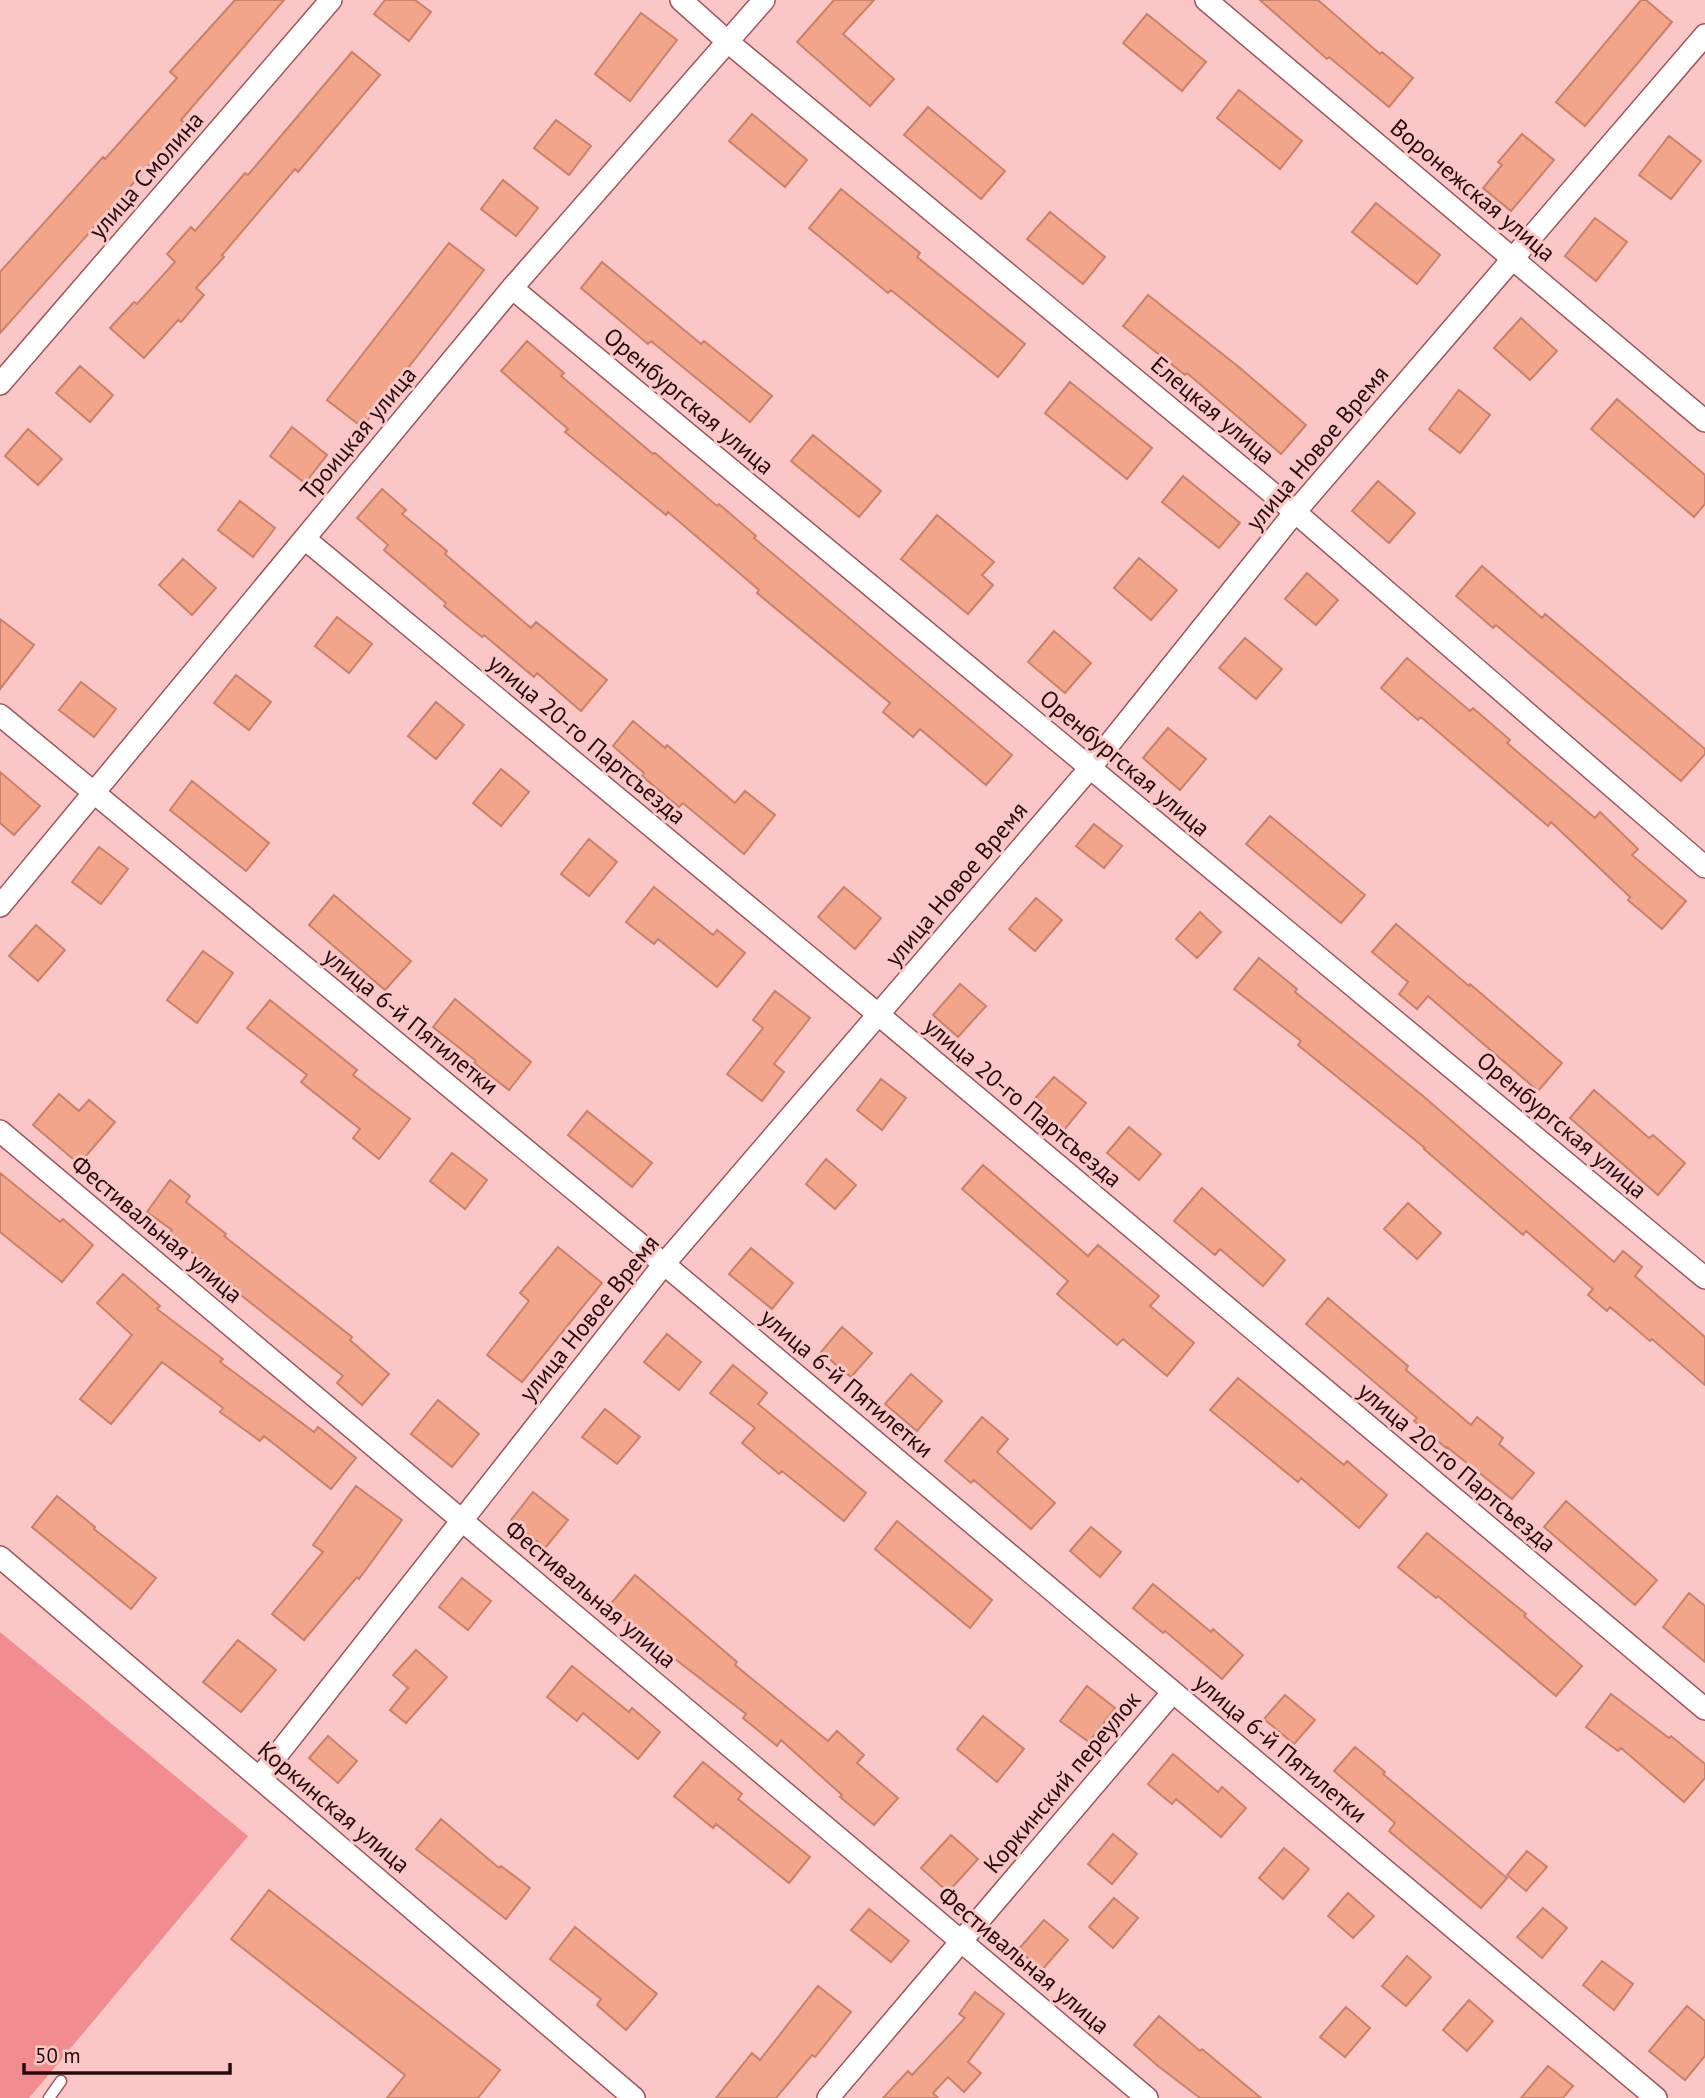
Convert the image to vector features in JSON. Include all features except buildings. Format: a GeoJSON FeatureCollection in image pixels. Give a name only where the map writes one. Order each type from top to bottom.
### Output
{"type":"FeatureCollection","features":[{"type":"Feature","properties":{"kind":"street","name":"улица Смолина"},"geometry":{"type":"LineString","coordinates":[[0,384],[331,0]]}},
{"type":"Feature","properties":{"kind":"street","name":"Елецкая улица"},"geometry":{"type":"LineString","coordinates":[[681,0],[728,42],[1296,512],[1705,867]]}},
{"type":"Feature","properties":{"kind":"street","name":"Троицкая улица"},"geometry":{"type":"LineString","coordinates":[[0,906],[512,288],[764,0]]}},
{"type":"Feature","properties":{"kind":"street","name":"Воронежская улица"},"geometry":{"type":"LineString","coordinates":[[1206,0],[1705,421]]}},
{"type":"Feature","properties":{"kind":"street","name":"улица Новое Время"},"geometry":{"type":"LineString","coordinates":[[259,1778],[664,1264],[1090,768],[1296,512],[1705,35]]}},
{"type":"Feature","properties":{"kind":"street","name":"Оренбургская улица"},"geometry":{"type":"LineString","coordinates":[[512,288],[1705,1278]]}},
{"type":"Feature","properties":{"kind":"street","name":"улица 20-го Партсъезда"},"geometry":{"type":"LineString","coordinates":[[305,539],[879,1015],[1705,1709]]}},
{"type":"Feature","properties":{"kind":"street","name":"улица 6-й Пятилетки"},"geometry":{"type":"LineString","coordinates":[[0,715],[664,1264],[1656,2098]]}},
{"type":"Feature","properties":{"kind":"street","name":"Фестивальная улица"},"geometry":{"type":"LineString","coordinates":[[0,1131],[1147,2098]]}},
{"type":"Feature","properties":{"kind":"street","name":"Коркинская улица"},"geometry":{"type":"LineString","coordinates":[[0,1557],[634,2098]]}},
{"type":"Feature","properties":{"kind":"street","name":"Коркинский переулок"},"geometry":{"type":"LineString","coordinates":[[828,2098],[1173,1692]]}},
{"type":"Feature","properties":{"kind":"lane"},"geometry":{"type":"LineString","coordinates":[[49,2098],[61,2081]]}},
{"type":"Feature","properties":{"kind":"shaded area"},"geometry":{"type":"Polygon","coordinates":[[[0,1632],[248,1836],[29,2098],[0,2098],[0,1632]]]}}]}
